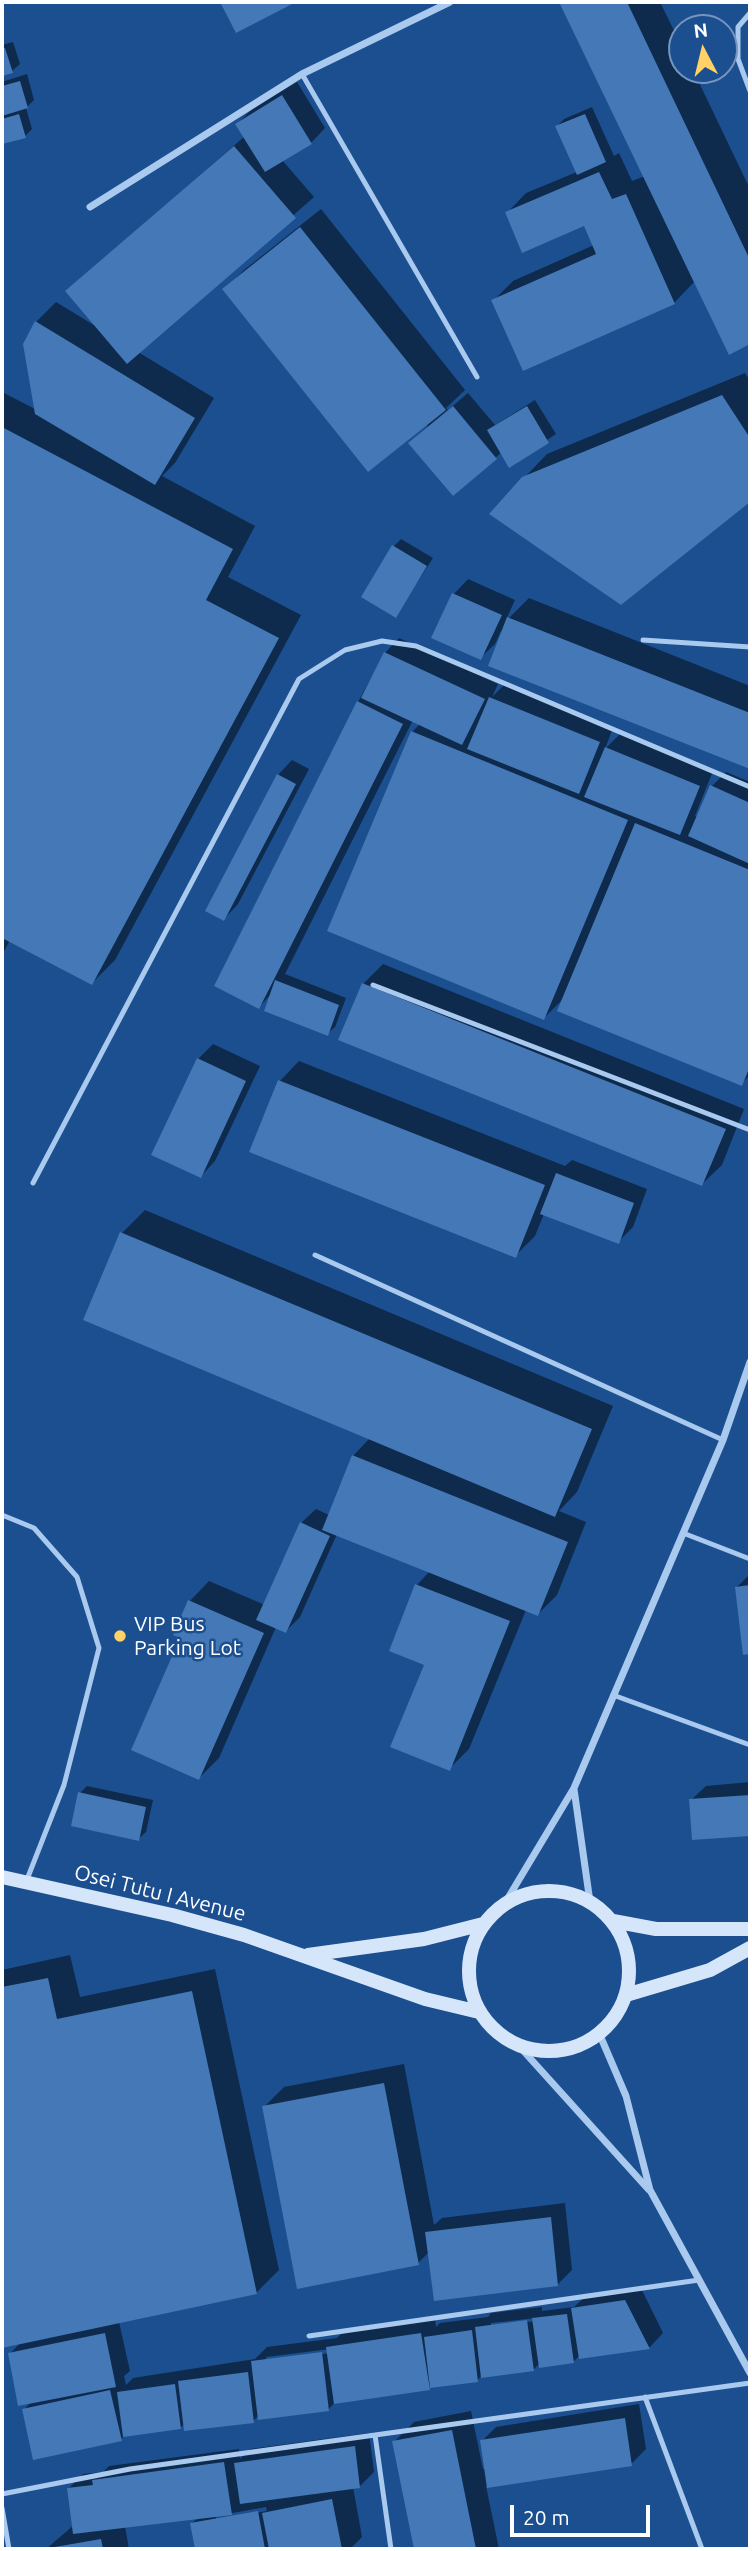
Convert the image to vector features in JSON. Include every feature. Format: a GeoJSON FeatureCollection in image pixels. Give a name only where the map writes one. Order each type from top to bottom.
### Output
{"type":"FeatureCollection","features":[{"type":"Feature","properties":{"kind":"street"},"geometry":{"type":"LineString","coordinates":[[90,207],[302,74],[450,2]]}},
{"type":"Feature","properties":{"kind":"street"},"geometry":{"type":"LineString","coordinates":[[750,1362],[723,1440],[574,1788],[505,1903],[484,1924],[470,1951],[469,1983],[480,2012],[496,2032],[519,2046],[650,2190],[750,2373]]}},
{"type":"Feature","properties":{"kind":"street"},"geometry":{"type":"LineString","coordinates":[[574,1788],[590,1902]]}},
{"type":"Feature","properties":{"kind":"street","name":"Osei Tutu I Avenue"},"geometry":{"type":"LineString","coordinates":[[2,1877],[172,1914],[307,1955],[425,1999],[480,2012]]}},
{"type":"Feature","properties":{"kind":"street"},"geometry":{"type":"LineString","coordinates":[[505,1903],[533,1892],[562,1892],[590,1902],[613,1921],[628,1956],[626,1995],[616,2016],[599,2033],[575,2047],[546,2051],[519,2046]]}},
{"type":"Feature","properties":{"kind":"street"},"geometry":{"type":"LineString","coordinates":[[613,1921],[656,1929],[750,1929]]}},
{"type":"Feature","properties":{"kind":"street","name":"Osei Tutu I Avenue"},"geometry":{"type":"LineString","coordinates":[[307,1955],[424,1939],[484,1924]]}},
{"type":"Feature","properties":{"kind":"street"},"geometry":{"type":"LineString","coordinates":[[626,1995],[709,1970],[750,1948]]}},
{"type":"Feature","properties":{"kind":"street"},"geometry":{"type":"LineString","coordinates":[[599,2033],[626,2096],[650,2190]]}},
{"type":"Feature","properties":{"kind":"lane"},"geometry":{"type":"LineString","coordinates":[[750,13],[738,27],[738,60],[750,91]]}},
{"type":"Feature","properties":{"kind":"lane"},"geometry":{"type":"LineString","coordinates":[[302,74],[477,377]]}},
{"type":"Feature","properties":{"kind":"lane"},"geometry":{"type":"LineString","coordinates":[[643,640],[750,647]]}},
{"type":"Feature","properties":{"kind":"lane"},"geometry":{"type":"LineString","coordinates":[[33,1184],[299,679],[345,650],[382,641],[416,646],[750,787]]}},
{"type":"Feature","properties":{"kind":"lane"},"geometry":{"type":"LineString","coordinates":[[373,985],[750,1130]]}},
{"type":"Feature","properties":{"kind":"lane"},"geometry":{"type":"LineString","coordinates":[[315,1255],[723,1440]]}},
{"type":"Feature","properties":{"kind":"lane"},"geometry":{"type":"LineString","coordinates":[[2,1515],[34,1528],[77,1577],[99,1648],[64,1785],[26,1882]]}},
{"type":"Feature","properties":{"kind":"lane"},"geometry":{"type":"LineString","coordinates":[[683,1533],[750,1559]]}},
{"type":"Feature","properties":{"kind":"lane"},"geometry":{"type":"LineString","coordinates":[[613,1695],[750,1745]]}},
{"type":"Feature","properties":{"kind":"lane"},"geometry":{"type":"LineString","coordinates":[[309,2336],[699,2280]]}},
{"type":"Feature","properties":{"kind":"lane"},"geometry":{"type":"LineString","coordinates":[[2,2494],[130,2469],[750,2383]]}},
{"type":"Feature","properties":{"kind":"lane"},"geometry":{"type":"LineString","coordinates":[[645,2398],[702,2549]]}},
{"type":"Feature","properties":{"kind":"lane"},"geometry":{"type":"LineString","coordinates":[[375,2435],[391,2549]]}},
{"type":"Feature","properties":{"kind":"lane"},"geometry":{"type":"LineString","coordinates":[[2,2508],[9,2549]]}},
{"type":"Feature","properties":{"kind":"building"},"geometry":{"type":"Polygon","coordinates":[[[220,2],[296,2],[236,33],[220,2]]]}},
{"type":"Feature","properties":{"kind":"building"},"geometry":{"type":"Polygon","coordinates":[[[559,2],[627,2],[750,260],[750,344],[729,355],[559,2]]]}},
{"type":"Feature","properties":{"kind":"building"},"geometry":{"type":"Polygon","coordinates":[[[5,48],[13,73],[2,76],[2,49],[5,48]]]}},
{"type":"Feature","properties":{"kind":"building"},"geometry":{"type":"Polygon","coordinates":[[[20,81],[28,108],[2,116],[2,86],[20,81]]]}},
{"type":"Feature","properties":{"kind":"building"},"geometry":{"type":"Polygon","coordinates":[[[282,95],[312,144],[265,172],[235,124],[282,95]]]}},
{"type":"Feature","properties":{"kind":"building"},"geometry":{"type":"Polygon","coordinates":[[[19,114],[26,138],[2,144],[2,119],[19,114]]]}},
{"type":"Feature","properties":{"kind":"building"},"geometry":{"type":"Polygon","coordinates":[[[585,114],[606,162],[577,175],[555,126],[585,114]]]}},
{"type":"Feature","properties":{"kind":"building"},"geometry":{"type":"Polygon","coordinates":[[[234,146],[296,218],[127,364],[65,291],[234,146]]]}},
{"type":"Feature","properties":{"kind":"building"},"geometry":{"type":"Polygon","coordinates":[[[599,172],[612,199],[626,194],[675,304],[523,371],[491,300],[596,254],[584,226],[522,253],[505,212],[599,172]]]}},
{"type":"Feature","properties":{"kind":"building"},"geometry":{"type":"Polygon","coordinates":[[[300,227],[446,410],[368,472],[222,289],[300,227]]]}},
{"type":"Feature","properties":{"kind":"building"},"geometry":{"type":"Polygon","coordinates":[[[35,321],[195,418],[155,485],[35,414],[23,344],[35,321]]]}},
{"type":"Feature","properties":{"kind":"building"},"geometry":{"type":"Polygon","coordinates":[[[722,395],[750,438],[750,502],[621,605],[489,514],[522,477],[722,395]]]}},
{"type":"Feature","properties":{"kind":"building"},"geometry":{"type":"Polygon","coordinates":[[[453,406],[497,459],[453,496],[408,443],[453,406]]]}},
{"type":"Feature","properties":{"kind":"building"},"geometry":{"type":"Polygon","coordinates":[[[527,406],[549,443],[509,468],[487,430],[527,406]]]}},
{"type":"Feature","properties":{"kind":"building"},"geometry":{"type":"Polygon","coordinates":[[[2,427],[233,549],[206,600],[279,638],[92,985],[2,938],[2,427]]]}},
{"type":"Feature","properties":{"kind":"building"},"geometry":{"type":"Polygon","coordinates":[[[392,545],[427,566],[396,618],[361,597],[392,545]]]}},
{"type":"Feature","properties":{"kind":"building"},"geometry":{"type":"Polygon","coordinates":[[[452,593],[502,615],[481,660],[431,638],[452,593]]]}},
{"type":"Feature","properties":{"kind":"building"},"geometry":{"type":"Polygon","coordinates":[[[507,617],[750,713],[750,769],[488,666],[507,617]]]}},
{"type":"Feature","properties":{"kind":"building"},"geometry":{"type":"Polygon","coordinates":[[[384,652],[485,699],[462,745],[361,698],[384,652]]]}},
{"type":"Feature","properties":{"kind":"building"},"geometry":{"type":"Polygon","coordinates":[[[489,697],[600,742],[579,794],[467,749],[489,697]]]}},
{"type":"Feature","properties":{"kind":"building"},"geometry":{"type":"Polygon","coordinates":[[[357,701],[403,724],[259,1009],[214,986],[357,701]]]}},
{"type":"Feature","properties":{"kind":"building"},"geometry":{"type":"Polygon","coordinates":[[[411,731],[628,820],[544,1020],[327,931],[411,731]]]}},
{"type":"Feature","properties":{"kind":"building"},"geometry":{"type":"Polygon","coordinates":[[[605,747],[700,786],[680,835],[584,797],[605,747]]]}},
{"type":"Feature","properties":{"kind":"building"},"geometry":{"type":"Polygon","coordinates":[[[277,774],[296,784],[224,921],[205,911],[277,774]]]}},
{"type":"Feature","properties":{"kind":"building"},"geometry":{"type":"Polygon","coordinates":[[[710,785],[750,803],[750,864],[688,836],[710,785]]]}},
{"type":"Feature","properties":{"kind":"building"},"geometry":{"type":"Polygon","coordinates":[[[635,823],[750,870],[750,1066],[742,1086],[557,1011],[635,823]]]}},
{"type":"Feature","properties":{"kind":"building"},"geometry":{"type":"Polygon","coordinates":[[[275,980],[339,1005],[328,1036],[264,1011],[275,980]]]}},
{"type":"Feature","properties":{"kind":"building"},"geometry":{"type":"Polygon","coordinates":[[[362,983],[726,1129],[702,1186],[338,1040],[362,983]]]}},
{"type":"Feature","properties":{"kind":"building"},"geometry":{"type":"Polygon","coordinates":[[[197,1058],[246,1081],[201,1178],[151,1155],[197,1058]]]}},
{"type":"Feature","properties":{"kind":"building"},"geometry":{"type":"Polygon","coordinates":[[[278,1080],[545,1185],[516,1258],[249,1152],[278,1080]]]}},
{"type":"Feature","properties":{"kind":"building"},"geometry":{"type":"Polygon","coordinates":[[[556,1173],[634,1203],[619,1244],[540,1214],[556,1173]]]}},
{"type":"Feature","properties":{"kind":"building"},"geometry":{"type":"Polygon","coordinates":[[[120,1232],[592,1429],[555,1517],[83,1320],[120,1232]]]}},
{"type":"Feature","properties":{"kind":"building"},"geometry":{"type":"Polygon","coordinates":[[[352,1455],[568,1542],[538,1616],[322,1530],[352,1455]]]}},
{"type":"Feature","properties":{"kind":"building"},"geometry":{"type":"Polygon","coordinates":[[[300,1522],[330,1536],[286,1633],[256,1620],[300,1522]]]}},
{"type":"Feature","properties":{"kind":"building"},"geometry":{"type":"Polygon","coordinates":[[[415,1584],[510,1621],[450,1771],[390,1747],[424,1665],[389,1651],[415,1584]]]}},
{"type":"Feature","properties":{"kind":"building"},"geometry":{"type":"Polygon","coordinates":[[[750,1585],[750,1654],[743,1655],[735,1587],[750,1585]]]}},
{"type":"Feature","properties":{"kind":"building"},"geometry":{"type":"Polygon","coordinates":[[[188,1600],[264,1633],[199,1780],[131,1750],[180,1638],[173,1635],[188,1600]]]}},
{"type":"Feature","properties":{"kind":"building"},"geometry":{"type":"Polygon","coordinates":[[[78,1792],[146,1807],[139,1841],[71,1826],[78,1792]]]}},
{"type":"Feature","properties":{"kind":"building"},"geometry":{"type":"Polygon","coordinates":[[[750,1795],[750,1836],[692,1840],[689,1799],[750,1795]]]}},
{"type":"Feature","properties":{"kind":"building"},"geometry":{"type":"Polygon","coordinates":[[[48,1978],[57,2019],[192,1991],[257,2294],[2,2348],[2,1987],[48,1978]]]}},
{"type":"Feature","properties":{"kind":"building"},"geometry":{"type":"Polygon","coordinates":[[[384,2083],[419,2265],[297,2289],[262,2106],[384,2083]]]}},
{"type":"Feature","properties":{"kind":"building"},"geometry":{"type":"Polygon","coordinates":[[[551,2217],[558,2286],[434,2301],[425,2232],[551,2217]]]}},
{"type":"Feature","properties":{"kind":"building"},"geometry":{"type":"Polygon","coordinates":[[[625,2300],[650,2349],[579,2359],[571,2308],[625,2300]]]}},
{"type":"Feature","properties":{"kind":"building"},"geometry":{"type":"Polygon","coordinates":[[[567,2314],[574,2363],[539,2368],[532,2318],[567,2314]]]}},
{"type":"Feature","properties":{"kind":"building"},"geometry":{"type":"Polygon","coordinates":[[[527,2320],[534,2371],[481,2378],[475,2327],[527,2320]]]}},
{"type":"Feature","properties":{"kind":"building"},"geometry":{"type":"Polygon","coordinates":[[[472,2330],[478,2382],[430,2388],[424,2337],[472,2330]]]}},
{"type":"Feature","properties":{"kind":"building"},"geometry":{"type":"Polygon","coordinates":[[[105,2333],[116,2387],[18,2406],[8,2353],[105,2333]]]}},
{"type":"Feature","properties":{"kind":"building"},"geometry":{"type":"Polygon","coordinates":[[[421,2333],[430,2390],[334,2404],[326,2347],[421,2333]]]}},
{"type":"Feature","properties":{"kind":"building"},"geometry":{"type":"Polygon","coordinates":[[[322,2352],[329,2411],[258,2420],[251,2361],[322,2352]]]}},
{"type":"Feature","properties":{"kind":"building"},"geometry":{"type":"Polygon","coordinates":[[[248,2372],[254,2423],[184,2431],[178,2381],[248,2372]]]}},
{"type":"Feature","properties":{"kind":"building"},"geometry":{"type":"Polygon","coordinates":[[[175,2384],[181,2429],[123,2437],[117,2392],[175,2384]]]}},
{"type":"Feature","properties":{"kind":"building"},"geometry":{"type":"Polygon","coordinates":[[[110,2390],[122,2441],[33,2460],[22,2409],[110,2390]]]}},
{"type":"Feature","properties":{"kind":"building"},"geometry":{"type":"Polygon","coordinates":[[[625,2418],[632,2466],[487,2488],[480,2440],[625,2418]]]}},
{"type":"Feature","properties":{"kind":"building"},"geometry":{"type":"Polygon","coordinates":[[[452,2430],[476,2549],[414,2549],[392,2441],[452,2430]]]}},
{"type":"Feature","properties":{"kind":"building"},"geometry":{"type":"Polygon","coordinates":[[[355,2446],[360,2488],[240,2504],[234,2463],[355,2446]]]}},
{"type":"Feature","properties":{"kind":"building"},"geometry":{"type":"Polygon","coordinates":[[[224,2462],[232,2515],[73,2534],[67,2488],[93,2485],[92,2480],[224,2462]]]}},
{"type":"Feature","properties":{"kind":"building"},"geometry":{"type":"Polygon","coordinates":[[[332,2499],[342,2549],[269,2549],[262,2513],[332,2499]]]}},
{"type":"Feature","properties":{"kind":"building"},"geometry":{"type":"Polygon","coordinates":[[[258,2511],[265,2549],[195,2549],[190,2523],[258,2511]]]}},
{"type":"Feature","properties":{"kind":"building"},"geometry":{"type":"Polygon","coordinates":[[[101,2539],[103,2549],[49,2549],[49,2548],[101,2539]]]}},
{"type":"Feature","properties":{"kind":"place","name":"VIP Bus Parking Lot"},"geometry":{"type":"Point","coordinates":[120,1636]}}]}
